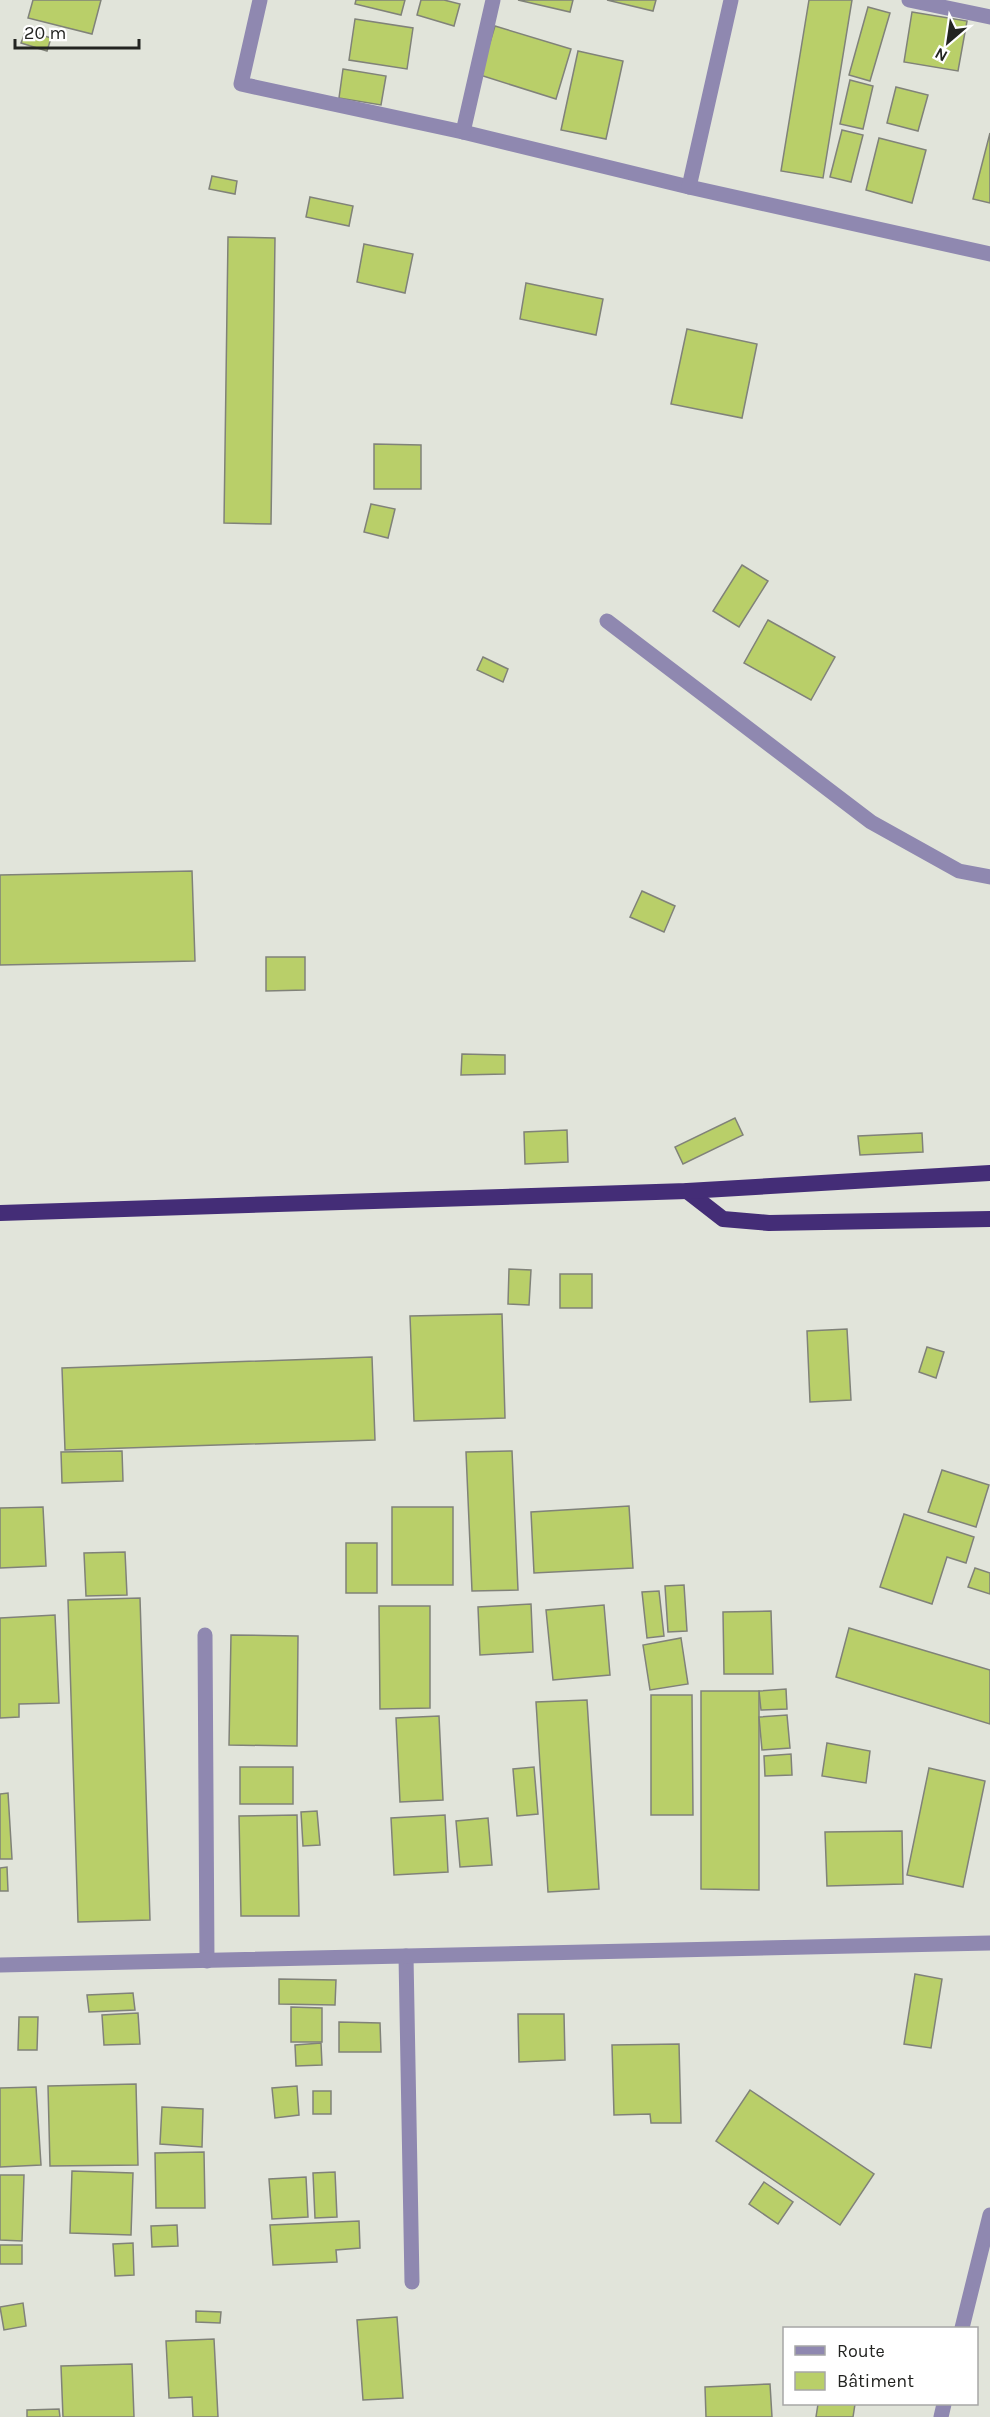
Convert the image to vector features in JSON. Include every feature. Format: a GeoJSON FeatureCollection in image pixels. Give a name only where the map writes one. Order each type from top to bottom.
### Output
{"type":"FeatureCollection","features":[{"type":"Feature","properties":{"kind":"highway"},"geometry":{"type":"LineString","coordinates":[[0,1213],[687,1191],[990,1173]]}},
{"type":"Feature","properties":{"kind":"highway"},"geometry":{"type":"LineString","coordinates":[[687,1191],[723,1219],[769,1223],[990,1219]]}},
{"type":"Feature","properties":{"kind":"street"},"geometry":{"type":"LineString","coordinates":[[260,0],[241,84],[463,132],[689,187],[990,254]]}},
{"type":"Feature","properties":{"kind":"street"},"geometry":{"type":"LineString","coordinates":[[463,132],[493,0]]}},
{"type":"Feature","properties":{"kind":"street"},"geometry":{"type":"LineString","coordinates":[[689,187],[731,0]]}},
{"type":"Feature","properties":{"kind":"street"},"geometry":{"type":"LineString","coordinates":[[909,0],[990,17]]}},
{"type":"Feature","properties":{"kind":"street"},"geometry":{"type":"LineString","coordinates":[[607,621],[871,822],[959,871],[990,877]]}},
{"type":"Feature","properties":{"kind":"street"},"geometry":{"type":"LineString","coordinates":[[205,1635],[207,1961]]}},
{"type":"Feature","properties":{"kind":"street"},"geometry":{"type":"LineString","coordinates":[[0,1965],[990,1943]]}},
{"type":"Feature","properties":{"kind":"street"},"geometry":{"type":"LineString","coordinates":[[406,1956],[412,2282]]}},
{"type":"Feature","properties":{"kind":"street"},"geometry":{"type":"LineString","coordinates":[[962,2327],[990,2215]]}},
{"type":"Feature","properties":{"kind":"building"},"geometry":{"type":"Polygon","coordinates":[[[33,0],[101,0],[92,34],[28,18],[33,0]]]}},
{"type":"Feature","properties":{"kind":"building"},"geometry":{"type":"Polygon","coordinates":[[[356,0],[405,0],[401,15],[355,4],[356,0]]]}},
{"type":"Feature","properties":{"kind":"building"},"geometry":{"type":"Polygon","coordinates":[[[421,0],[444,0],[460,4],[454,26],[417,15],[421,0]]]}},
{"type":"Feature","properties":{"kind":"building"},"geometry":{"type":"Polygon","coordinates":[[[518,0],[573,0],[570,12],[518,0]]]}},
{"type":"Feature","properties":{"kind":"building"},"geometry":{"type":"Polygon","coordinates":[[[607,0],[656,0],[653,11],[607,0]]]}},
{"type":"Feature","properties":{"kind":"building"},"geometry":{"type":"Polygon","coordinates":[[[809,0],[852,0],[823,178],[781,171],[809,0]]]}},
{"type":"Feature","properties":{"kind":"building"},"geometry":{"type":"Polygon","coordinates":[[[868,7],[890,13],[870,81],[849,75],[868,7]]]}},
{"type":"Feature","properties":{"kind":"building"},"geometry":{"type":"Polygon","coordinates":[[[912,12],[967,21],[958,71],[904,62],[912,12]]]}},
{"type":"Feature","properties":{"kind":"building"},"geometry":{"type":"Polygon","coordinates":[[[355,19],[413,28],[407,69],[349,60],[355,19]]]}},
{"type":"Feature","properties":{"kind":"building"},"geometry":{"type":"Polygon","coordinates":[[[495,26],[571,49],[556,99],[480,75],[495,26]]]}},
{"type":"Feature","properties":{"kind":"building"},"geometry":{"type":"Polygon","coordinates":[[[26,30],[51,38],[47,51],[21,43],[26,30]]]}},
{"type":"Feature","properties":{"kind":"building"},"geometry":{"type":"Polygon","coordinates":[[[578,51],[623,61],[606,139],[561,130],[578,51]]]}},
{"type":"Feature","properties":{"kind":"building"},"geometry":{"type":"Polygon","coordinates":[[[343,69],[386,76],[381,105],[339,98],[343,69]]]}},
{"type":"Feature","properties":{"kind":"building"},"geometry":{"type":"Polygon","coordinates":[[[850,80],[873,86],[863,129],[840,124],[850,80]]]}},
{"type":"Feature","properties":{"kind":"building"},"geometry":{"type":"Polygon","coordinates":[[[896,87],[928,95],[918,131],[887,123],[896,87]]]}},
{"type":"Feature","properties":{"kind":"building"},"geometry":{"type":"Polygon","coordinates":[[[842,130],[863,135],[851,182],[830,177],[842,130]]]}},
{"type":"Feature","properties":{"kind":"building"},"geometry":{"type":"Polygon","coordinates":[[[990,133],[990,203],[973,199],[990,133]]]}},
{"type":"Feature","properties":{"kind":"building"},"geometry":{"type":"Polygon","coordinates":[[[879,138],[926,150],[912,203],[866,190],[879,138]]]}},
{"type":"Feature","properties":{"kind":"building"},"geometry":{"type":"Polygon","coordinates":[[[212,176],[237,181],[235,194],[209,189],[212,176]]]}},
{"type":"Feature","properties":{"kind":"building"},"geometry":{"type":"Polygon","coordinates":[[[310,197],[353,206],[349,226],[306,217],[310,197]]]}},
{"type":"Feature","properties":{"kind":"building"},"geometry":{"type":"Polygon","coordinates":[[[228,237],[275,238],[271,524],[224,523],[228,237]]]}},
{"type":"Feature","properties":{"kind":"building"},"geometry":{"type":"Polygon","coordinates":[[[364,244],[413,254],[405,293],[357,282],[364,244]]]}},
{"type":"Feature","properties":{"kind":"building"},"geometry":{"type":"Polygon","coordinates":[[[526,283],[603,299],[596,335],[520,319],[526,283]]]}},
{"type":"Feature","properties":{"kind":"building"},"geometry":{"type":"Polygon","coordinates":[[[687,329],[757,344],[742,418],[671,404],[687,329]]]}},
{"type":"Feature","properties":{"kind":"building"},"geometry":{"type":"Polygon","coordinates":[[[374,444],[421,445],[421,489],[374,489],[374,444]]]}},
{"type":"Feature","properties":{"kind":"building"},"geometry":{"type":"Polygon","coordinates":[[[371,504],[395,509],[388,538],[364,532],[371,504]]]}},
{"type":"Feature","properties":{"kind":"building"},"geometry":{"type":"Polygon","coordinates":[[[742,565],[768,581],[739,627],[713,611],[742,565]]]}},
{"type":"Feature","properties":{"kind":"building"},"geometry":{"type":"Polygon","coordinates":[[[768,620],[835,657],[811,700],[744,663],[768,620]]]}},
{"type":"Feature","properties":{"kind":"building"},"geometry":{"type":"Polygon","coordinates":[[[483,657],[508,669],[503,682],[477,670],[483,657]]]}},
{"type":"Feature","properties":{"kind":"building"},"geometry":{"type":"Polygon","coordinates":[[[192,871],[195,961],[0,965],[0,875],[192,871]]]}},
{"type":"Feature","properties":{"kind":"building"},"geometry":{"type":"Polygon","coordinates":[[[642,891],[675,906],[664,932],[630,917],[642,891]]]}},
{"type":"Feature","properties":{"kind":"building"},"geometry":{"type":"Polygon","coordinates":[[[266,957],[305,957],[305,990],[266,991],[266,957]]]}},
{"type":"Feature","properties":{"kind":"building"},"geometry":{"type":"Polygon","coordinates":[[[462,1054],[505,1055],[505,1074],[461,1075],[462,1054]]]}},
{"type":"Feature","properties":{"kind":"building"},"geometry":{"type":"Polygon","coordinates":[[[735,1118],[743,1135],[683,1164],[675,1147],[735,1118]]]}},
{"type":"Feature","properties":{"kind":"building"},"geometry":{"type":"Polygon","coordinates":[[[567,1130],[568,1162],[525,1164],[524,1132],[567,1130]]]}},
{"type":"Feature","properties":{"kind":"building"},"geometry":{"type":"Polygon","coordinates":[[[922,1133],[923,1152],[860,1155],[858,1136],[922,1133]]]}},
{"type":"Feature","properties":{"kind":"building"},"geometry":{"type":"Polygon","coordinates":[[[509,1269],[531,1270],[529,1305],[508,1304],[509,1269]]]}},
{"type":"Feature","properties":{"kind":"building"},"geometry":{"type":"Polygon","coordinates":[[[560,1274],[592,1274],[592,1308],[560,1308],[560,1274]]]}},
{"type":"Feature","properties":{"kind":"building"},"geometry":{"type":"Polygon","coordinates":[[[502,1314],[505,1418],[414,1421],[410,1316],[502,1314]]]}},
{"type":"Feature","properties":{"kind":"building"},"geometry":{"type":"Polygon","coordinates":[[[847,1329],[851,1400],[810,1402],[807,1331],[847,1329]]]}},
{"type":"Feature","properties":{"kind":"building"},"geometry":{"type":"Polygon","coordinates":[[[927,1347],[944,1352],[936,1378],[919,1372],[927,1347]]]}},
{"type":"Feature","properties":{"kind":"building"},"geometry":{"type":"Polygon","coordinates":[[[372,1357],[375,1440],[65,1450],[62,1368],[372,1357]]]}},
{"type":"Feature","properties":{"kind":"building"},"geometry":{"type":"Polygon","coordinates":[[[122,1451],[123,1481],[62,1483],[61,1452],[122,1451]]]}},
{"type":"Feature","properties":{"kind":"building"},"geometry":{"type":"Polygon","coordinates":[[[512,1451],[518,1590],[472,1591],[466,1452],[512,1451]]]}},
{"type":"Feature","properties":{"kind":"building"},"geometry":{"type":"Polygon","coordinates":[[[942,1470],[989,1485],[976,1527],[928,1512],[942,1470]]]}},
{"type":"Feature","properties":{"kind":"building"},"geometry":{"type":"Polygon","coordinates":[[[629,1506],[633,1568],[534,1573],[531,1512],[629,1506]]]}},
{"type":"Feature","properties":{"kind":"building"},"geometry":{"type":"Polygon","coordinates":[[[43,1507],[46,1566],[0,1568],[0,1508],[43,1507]]]}},
{"type":"Feature","properties":{"kind":"building"},"geometry":{"type":"Polygon","coordinates":[[[392,1507],[453,1507],[453,1585],[392,1585],[392,1507]]]}},
{"type":"Feature","properties":{"kind":"building"},"geometry":{"type":"Polygon","coordinates":[[[904,1514],[974,1537],[966,1563],[947,1557],[932,1604],[880,1587],[904,1514]]]}},
{"type":"Feature","properties":{"kind":"building"},"geometry":{"type":"Polygon","coordinates":[[[346,1543],[377,1543],[377,1593],[346,1593],[346,1543]]]}},
{"type":"Feature","properties":{"kind":"building"},"geometry":{"type":"Polygon","coordinates":[[[125,1552],[127,1595],[86,1596],[84,1553],[125,1552]]]}},
{"type":"Feature","properties":{"kind":"building"},"geometry":{"type":"Polygon","coordinates":[[[975,1568],[990,1573],[990,1594],[968,1587],[975,1568]]]}},
{"type":"Feature","properties":{"kind":"building"},"geometry":{"type":"Polygon","coordinates":[[[684,1585],[687,1631],[668,1632],[665,1586],[684,1585]]]}},
{"type":"Feature","properties":{"kind":"building"},"geometry":{"type":"Polygon","coordinates":[[[659,1591],[664,1636],[647,1638],[642,1592],[659,1591]]]}},
{"type":"Feature","properties":{"kind":"building"},"geometry":{"type":"Polygon","coordinates":[[[140,1598],[150,1920],[78,1922],[68,1600],[140,1598]]]}},
{"type":"Feature","properties":{"kind":"building"},"geometry":{"type":"Polygon","coordinates":[[[531,1604],[533,1652],[480,1655],[478,1607],[531,1604]]]}},
{"type":"Feature","properties":{"kind":"building"},"geometry":{"type":"Polygon","coordinates":[[[604,1605],[610,1675],[553,1680],[546,1610],[604,1605]]]}},
{"type":"Feature","properties":{"kind":"building"},"geometry":{"type":"Polygon","coordinates":[[[379,1606],[430,1606],[430,1708],[380,1709],[379,1606]]]}},
{"type":"Feature","properties":{"kind":"building"},"geometry":{"type":"Polygon","coordinates":[[[771,1611],[773,1674],[724,1674],[723,1612],[771,1611]]]}},
{"type":"Feature","properties":{"kind":"building"},"geometry":{"type":"Polygon","coordinates":[[[55,1615],[59,1703],[19,1704],[19,1717],[0,1718],[0,1618],[55,1615]]]}},
{"type":"Feature","properties":{"kind":"building"},"geometry":{"type":"Polygon","coordinates":[[[849,1628],[990,1670],[990,1724],[836,1677],[849,1628]]]}},
{"type":"Feature","properties":{"kind":"building"},"geometry":{"type":"Polygon","coordinates":[[[231,1635],[298,1636],[297,1746],[229,1745],[231,1635]]]}},
{"type":"Feature","properties":{"kind":"building"},"geometry":{"type":"Polygon","coordinates":[[[681,1638],[688,1684],[650,1690],[643,1645],[681,1638]]]}},
{"type":"Feature","properties":{"kind":"building"},"geometry":{"type":"Polygon","coordinates":[[[786,1689],[787,1709],[761,1710],[759,1691],[786,1689]]]}},
{"type":"Feature","properties":{"kind":"building"},"geometry":{"type":"Polygon","coordinates":[[[701,1691],[759,1691],[759,1890],[701,1889],[701,1691]]]}},
{"type":"Feature","properties":{"kind":"building"},"geometry":{"type":"Polygon","coordinates":[[[651,1695],[692,1695],[693,1815],[651,1815],[651,1695]]]}},
{"type":"Feature","properties":{"kind":"building"},"geometry":{"type":"Polygon","coordinates":[[[587,1700],[599,1889],[548,1892],[536,1702],[587,1700]]]}},
{"type":"Feature","properties":{"kind":"building"},"geometry":{"type":"Polygon","coordinates":[[[787,1715],[790,1748],[762,1750],[759,1717],[787,1715]]]}},
{"type":"Feature","properties":{"kind":"building"},"geometry":{"type":"Polygon","coordinates":[[[439,1716],[443,1800],[400,1802],[396,1718],[439,1716]]]}},
{"type":"Feature","properties":{"kind":"building"},"geometry":{"type":"Polygon","coordinates":[[[827,1743],[870,1751],[866,1783],[822,1776],[827,1743]]]}},
{"type":"Feature","properties":{"kind":"building"},"geometry":{"type":"Polygon","coordinates":[[[791,1754],[792,1775],[765,1776],[764,1756],[791,1754]]]}},
{"type":"Feature","properties":{"kind":"building"},"geometry":{"type":"Polygon","coordinates":[[[240,1767],[293,1767],[293,1804],[240,1804],[240,1767]]]}},
{"type":"Feature","properties":{"kind":"building"},"geometry":{"type":"Polygon","coordinates":[[[534,1767],[538,1814],[517,1816],[513,1769],[534,1767]]]}},
{"type":"Feature","properties":{"kind":"building"},"geometry":{"type":"Polygon","coordinates":[[[929,1768],[985,1781],[963,1887],[907,1875],[929,1768]]]}},
{"type":"Feature","properties":{"kind":"building"},"geometry":{"type":"Polygon","coordinates":[[[8,1793],[12,1859],[0,1859],[0,1794],[8,1793]]]}},
{"type":"Feature","properties":{"kind":"building"},"geometry":{"type":"Polygon","coordinates":[[[317,1811],[320,1845],[303,1846],[301,1812],[317,1811]]]}},
{"type":"Feature","properties":{"kind":"building"},"geometry":{"type":"Polygon","coordinates":[[[297,1815],[299,1916],[241,1916],[239,1816],[297,1815]]]}},
{"type":"Feature","properties":{"kind":"building"},"geometry":{"type":"Polygon","coordinates":[[[445,1815],[448,1872],[394,1875],[391,1818],[445,1815]]]}},
{"type":"Feature","properties":{"kind":"building"},"geometry":{"type":"Polygon","coordinates":[[[488,1818],[492,1865],[460,1867],[456,1821],[488,1818]]]}},
{"type":"Feature","properties":{"kind":"building"},"geometry":{"type":"Polygon","coordinates":[[[902,1831],[903,1884],[827,1886],[825,1832],[902,1831]]]}},
{"type":"Feature","properties":{"kind":"building"},"geometry":{"type":"Polygon","coordinates":[[[7,1867],[8,1891],[0,1891],[0,1868],[7,1867]]]}},
{"type":"Feature","properties":{"kind":"building"},"geometry":{"type":"Polygon","coordinates":[[[915,1974],[942,1979],[931,2048],[904,2044],[915,1974]]]}},
{"type":"Feature","properties":{"kind":"building"},"geometry":{"type":"Polygon","coordinates":[[[279,1979],[336,1980],[335,2005],[279,2004],[279,1979]]]}},
{"type":"Feature","properties":{"kind":"building"},"geometry":{"type":"Polygon","coordinates":[[[133,1993],[135,2010],[89,2012],[87,1995],[133,1993]]]}},
{"type":"Feature","properties":{"kind":"building"},"geometry":{"type":"Polygon","coordinates":[[[291,2007],[322,2008],[322,2042],[291,2042],[291,2007]]]}},
{"type":"Feature","properties":{"kind":"building"},"geometry":{"type":"Polygon","coordinates":[[[138,2013],[140,2044],[104,2045],[102,2015],[138,2013]]]}},
{"type":"Feature","properties":{"kind":"building"},"geometry":{"type":"Polygon","coordinates":[[[518,2014],[564,2014],[565,2060],[519,2062],[518,2014]]]}},
{"type":"Feature","properties":{"kind":"building"},"geometry":{"type":"Polygon","coordinates":[[[19,2017],[38,2017],[37,2050],[18,2050],[19,2017]]]}},
{"type":"Feature","properties":{"kind":"building"},"geometry":{"type":"Polygon","coordinates":[[[339,2022],[380,2023],[381,2052],[339,2052],[339,2022]]]}},
{"type":"Feature","properties":{"kind":"building"},"geometry":{"type":"Polygon","coordinates":[[[321,2043],[322,2065],[296,2066],[295,2045],[321,2043]]]}},
{"type":"Feature","properties":{"kind":"building"},"geometry":{"type":"Polygon","coordinates":[[[679,2044],[681,2123],[651,2123],[650,2114],[614,2115],[612,2045],[679,2044]]]}},
{"type":"Feature","properties":{"kind":"building"},"geometry":{"type":"Polygon","coordinates":[[[136,2084],[138,2165],[50,2166],[48,2086],[136,2084]]]}},
{"type":"Feature","properties":{"kind":"building"},"geometry":{"type":"Polygon","coordinates":[[[297,2086],[299,2115],[275,2118],[272,2088],[297,2086]]]}},
{"type":"Feature","properties":{"kind":"building"},"geometry":{"type":"Polygon","coordinates":[[[36,2087],[41,2165],[0,2167],[0,2088],[36,2087]]]}},
{"type":"Feature","properties":{"kind":"building"},"geometry":{"type":"Polygon","coordinates":[[[750,2090],[874,2174],[840,2225],[716,2141],[750,2090]]]}},
{"type":"Feature","properties":{"kind":"building"},"geometry":{"type":"Polygon","coordinates":[[[313,2091],[331,2091],[331,2114],[313,2114],[313,2091]]]}},
{"type":"Feature","properties":{"kind":"building"},"geometry":{"type":"Polygon","coordinates":[[[162,2107],[203,2109],[202,2147],[160,2144],[162,2107]]]}},
{"type":"Feature","properties":{"kind":"building"},"geometry":{"type":"Polygon","coordinates":[[[204,2152],[205,2208],[156,2208],[155,2153],[204,2152]]]}},
{"type":"Feature","properties":{"kind":"building"},"geometry":{"type":"Polygon","coordinates":[[[72,2171],[133,2173],[131,2235],[70,2233],[72,2171]]]}},
{"type":"Feature","properties":{"kind":"building"},"geometry":{"type":"Polygon","coordinates":[[[335,2172],[337,2217],[315,2218],[313,2173],[335,2172]]]}},
{"type":"Feature","properties":{"kind":"building"},"geometry":{"type":"Polygon","coordinates":[[[0,2175],[24,2175],[22,2241],[0,2240],[0,2175]]]}},
{"type":"Feature","properties":{"kind":"building"},"geometry":{"type":"Polygon","coordinates":[[[306,2177],[308,2217],[272,2219],[269,2179],[306,2177]]]}},
{"type":"Feature","properties":{"kind":"building"},"geometry":{"type":"Polygon","coordinates":[[[764,2182],[793,2202],[778,2224],[749,2204],[764,2182]]]}},
{"type":"Feature","properties":{"kind":"building"},"geometry":{"type":"Polygon","coordinates":[[[359,2221],[360,2248],[336,2250],[337,2262],[273,2265],[270,2225],[359,2221]]]}},
{"type":"Feature","properties":{"kind":"building"},"geometry":{"type":"Polygon","coordinates":[[[177,2225],[178,2246],[152,2247],[151,2226],[177,2225]]]}},
{"type":"Feature","properties":{"kind":"building"},"geometry":{"type":"Polygon","coordinates":[[[133,2243],[134,2275],[115,2276],[113,2244],[133,2243]]]}},
{"type":"Feature","properties":{"kind":"building"},"geometry":{"type":"Polygon","coordinates":[[[0,2245],[22,2245],[22,2264],[0,2264],[0,2245]]]}},
{"type":"Feature","properties":{"kind":"building"},"geometry":{"type":"Polygon","coordinates":[[[23,2303],[26,2326],[4,2330],[0,2307],[23,2303]]]}},
{"type":"Feature","properties":{"kind":"building"},"geometry":{"type":"Polygon","coordinates":[[[196,2311],[221,2312],[220,2323],[196,2322],[196,2311]]]}},
{"type":"Feature","properties":{"kind":"building"},"geometry":{"type":"Polygon","coordinates":[[[397,2317],[403,2398],[363,2400],[357,2320],[397,2317]]]}},
{"type":"Feature","properties":{"kind":"building"},"geometry":{"type":"Polygon","coordinates":[[[214,2339],[218,2417],[193,2417],[192,2397],[169,2398],[166,2341],[214,2339]]]}},
{"type":"Feature","properties":{"kind":"building"},"geometry":{"type":"Polygon","coordinates":[[[132,2364],[134,2417],[63,2417],[61,2366],[132,2364]]]}},
{"type":"Feature","properties":{"kind":"building"},"geometry":{"type":"Polygon","coordinates":[[[770,2384],[772,2417],[706,2417],[705,2387],[770,2384]]]}},
{"type":"Feature","properties":{"kind":"building"},"geometry":{"type":"Polygon","coordinates":[[[818,2405],[855,2405],[853,2417],[816,2417],[818,2405]]]}},
{"type":"Feature","properties":{"kind":"building"},"geometry":{"type":"Polygon","coordinates":[[[59,2409],[60,2417],[27,2417],[27,2410],[59,2409]]]}}]}
